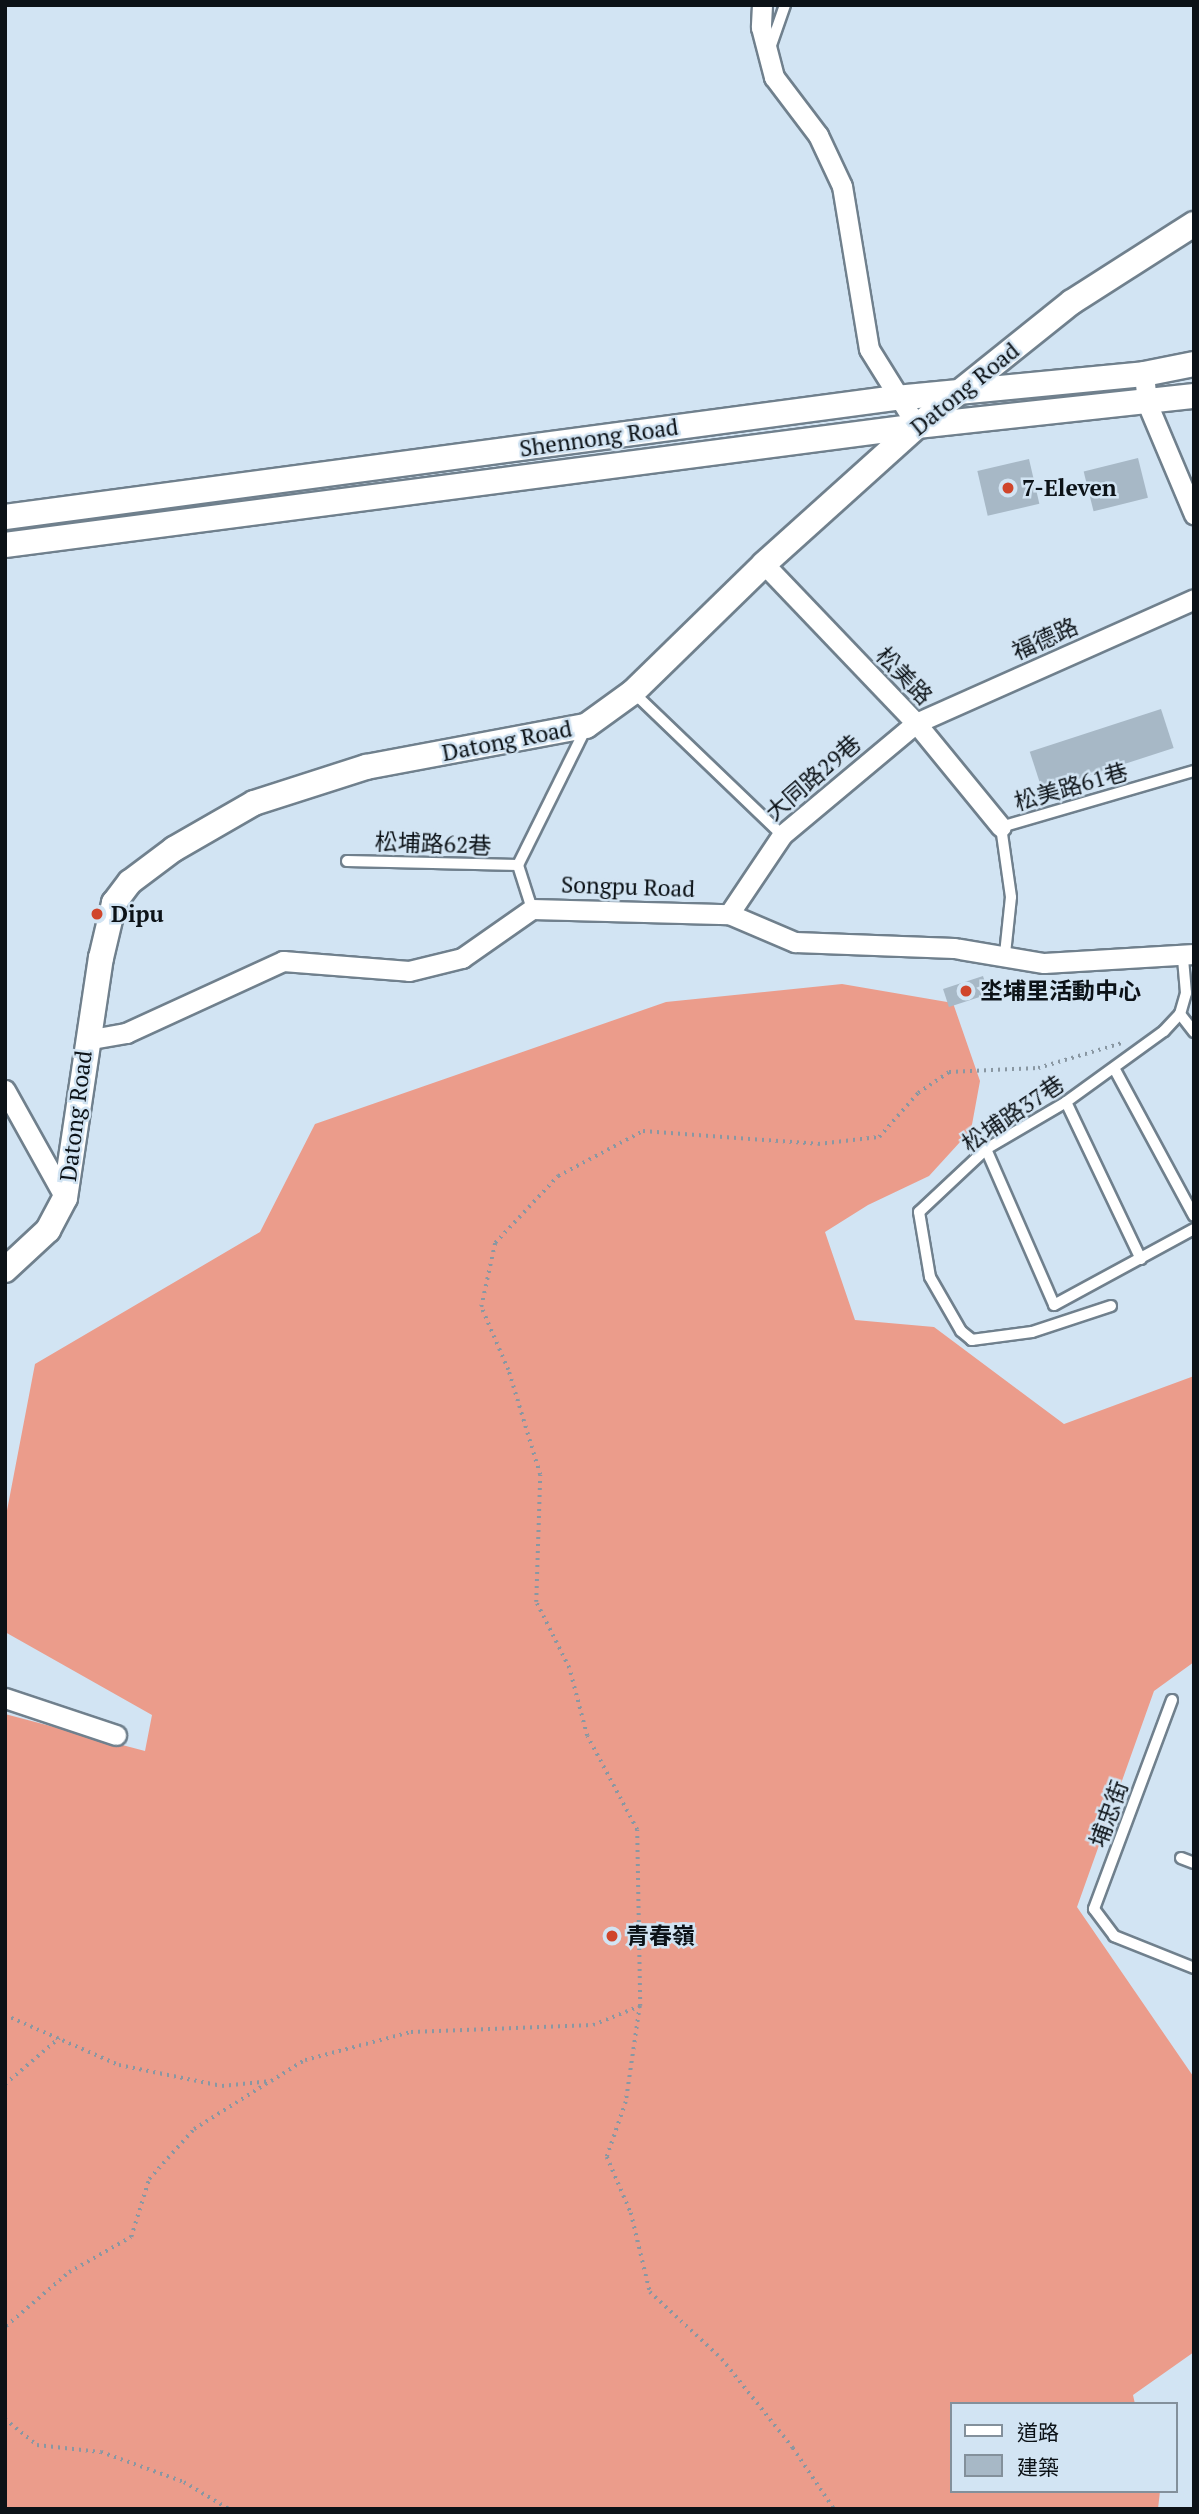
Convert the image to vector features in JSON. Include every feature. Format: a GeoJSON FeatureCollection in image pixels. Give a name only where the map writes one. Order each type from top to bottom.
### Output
{"type":"FeatureCollection","features":[{"type":"Feature","properties":{"kind":"street"},"geometry":{"type":"LineString","coordinates":[[762,5],[774,77],[818,135],[842,186],[869,349],[896,398],[917,426]]}},
{"type":"Feature","properties":{"kind":"street","name":"Datong Road"},"geometry":{"type":"LineString","coordinates":[[5,1269],[48,1230],[65,1198],[86,1040],[114,903],[130,883],[174,849],[254,803],[366,767],[586,726],[634,692],[764,564],[917,426],[966,390],[1072,302],[1194,224]]}},
{"type":"Feature","properties":{"kind":"street","name":"Shennong Road"},"geometry":{"type":"LineString","coordinates":[[5,517],[896,398],[1144,373],[1194,364]]}},
{"type":"Feature","properties":{"kind":"street"},"geometry":{"type":"LineString","coordinates":[[1144,373],[1147,403],[1194,514]]}},
{"type":"Feature","properties":{"kind":"street","name":"Shennong Road"},"geometry":{"type":"LineString","coordinates":[[5,545],[917,426],[1194,396]]}},
{"type":"Feature","properties":{"kind":"street","name":"松美路"},"geometry":{"type":"LineString","coordinates":[[764,564],[916,723],[1001,827]]}},
{"type":"Feature","properties":{"kind":"street","name":"福德路"},"geometry":{"type":"LineString","coordinates":[[916,723],[1194,599]]}},
{"type":"Feature","properties":{"kind":"street","name":"大同路29巷"},"geometry":{"type":"LineString","coordinates":[[729,914],[782,835],[916,723]]}},
{"type":"Feature","properties":{"kind":"street","name":"Songpu Road"},"geometry":{"type":"LineString","coordinates":[[86,1040],[127,1033],[283,961],[409,971],[463,958],[532,909],[729,914],[795,942],[1004,954],[1044,963],[1188,956]]}},
{"type":"Feature","properties":{"kind":"street"},"geometry":{"type":"LineString","coordinates":[[5,1090],[65,1198]]}},
{"type":"Feature","properties":{"kind":"street"},"geometry":{"type":"LineString","coordinates":[[5,1698],[116,1735]]}},
{"type":"Feature","properties":{"kind":"lane"},"geometry":{"type":"LineString","coordinates":[[768,53],[785,5]]}},
{"type":"Feature","properties":{"kind":"lane"},"geometry":{"type":"LineString","coordinates":[[634,692],[782,835]]}},
{"type":"Feature","properties":{"kind":"lane","name":"松埔路62巷"},"geometry":{"type":"LineString","coordinates":[[532,909],[518,865],[586,726]]}},
{"type":"Feature","properties":{"kind":"lane","name":"松美路61巷"},"geometry":{"type":"LineString","coordinates":[[1004,954],[1011,897],[1001,827],[1194,771]]}},
{"type":"Feature","properties":{"kind":"lane","name":"松埔路62巷"},"geometry":{"type":"LineString","coordinates":[[347,861],[518,865]]}},
{"type":"Feature","properties":{"kind":"lane"},"geometry":{"type":"LineString","coordinates":[[1188,956],[1186,993],[1180,1013],[1194,1032]]}},
{"type":"Feature","properties":{"kind":"lane","name":"松埔路37巷"},"geometry":{"type":"LineString","coordinates":[[1111,1306],[1032,1332],[972,1340],[961,1331],[930,1277],[919,1212],[986,1149],[1066,1101],[1114,1068],[1180,1013]]}},
{"type":"Feature","properties":{"kind":"lane"},"geometry":{"type":"LineString","coordinates":[[1114,1068],[1194,1216]]}},
{"type":"Feature","properties":{"kind":"lane"},"geometry":{"type":"LineString","coordinates":[[1066,1101],[1140,1259]]}},
{"type":"Feature","properties":{"kind":"lane"},"geometry":{"type":"LineString","coordinates":[[986,1149],[1054,1305],[1194,1229]]}},
{"type":"Feature","properties":{"kind":"lane","name":"埔忠街"},"geometry":{"type":"LineString","coordinates":[[1172,1700],[1094,1909],[1114,1936],[1194,1968]]}},
{"type":"Feature","properties":{"kind":"lane"},"geometry":{"type":"LineString","coordinates":[[1181,1857],[1194,1863]]}},
{"type":"Feature","properties":{"kind":"path"},"geometry":{"type":"LineString","coordinates":[[834,2509],[793,2448],[722,2359],[650,2292],[631,2213],[607,2157],[626,2102],[640,2006],[637,1830],[587,1736],[569,1668],[536,1602],[540,1475],[508,1370],[481,1307],[495,1243],[558,1176],[643,1131],[818,1144],[879,1137],[918,1093],[949,1072],[1038,1068],[1126,1042]]}},
{"type":"Feature","properties":{"kind":"path"},"geometry":{"type":"LineString","coordinates":[[5,2335],[6,2323],[69,2272],[131,2237],[149,2179],[194,2129],[305,2060],[411,2032],[593,2025],[640,2006]]}},
{"type":"Feature","properties":{"kind":"path"},"geometry":{"type":"LineString","coordinates":[[5,2015],[120,2065],[222,2086],[271,2081]]}},
{"type":"Feature","properties":{"kind":"path"},"geometry":{"type":"LineString","coordinates":[[5,2084],[59,2038]]}},
{"type":"Feature","properties":{"kind":"path"},"geometry":{"type":"LineString","coordinates":[[5,2419],[37,2445],[101,2452],[184,2482],[229,2509]]}},
{"type":"Feature","properties":{"kind":"shaded area"},"geometry":{"type":"Polygon","coordinates":[[[842,984],[953,1003],[980,1081],[971,1130],[929,1176],[868,1205],[825,1232],[855,1320],[934,1327],[1064,1424],[1194,1376],[1194,1662],[1154,1691],[1077,1907],[1193,2076],[1194,2352],[1133,2395],[1135,2402],[950,2402],[950,2493],[1160,2493],[1158,2509],[5,2509],[5,1714],[145,1751],[152,1715],[5,1632],[5,1521],[35,1364],[260,1232],[315,1124],[666,1002],[842,984]]]}},
{"type":"Feature","properties":{"kind":"building"},"geometry":{"type":"Polygon","coordinates":[[[1138,458],[1148,498],[1094,511],[1084,472],[1138,458]]]}},
{"type":"Feature","properties":{"kind":"building","name":"7-Eleven"},"geometry":{"type":"Polygon","coordinates":[[[1029,459],[1039,504],[988,516],[977,471],[1029,459]]]}},
{"type":"Feature","properties":{"kind":"building"},"geometry":{"type":"Polygon","coordinates":[[[1161,709],[1174,748],[1042,791],[1030,752],[1161,709]]]}},
{"type":"Feature","properties":{"kind":"building","name":"坔埔里活動中心"},"geometry":{"type":"Polygon","coordinates":[[[983,976],[989,994],[949,1007],[943,989],[983,976]]]}},
{"type":"Feature","properties":{"kind":"place","name":"7-Eleven"},"geometry":{"type":"Point","coordinates":[1008,488]}},
{"type":"Feature","properties":{"kind":"place","name":"Dipu"},"geometry":{"type":"Point","coordinates":[97,914]}},
{"type":"Feature","properties":{"kind":"place","name":"坔埔里活動中心"},"geometry":{"type":"Point","coordinates":[966,991]}},
{"type":"Feature","properties":{"kind":"place","name":"青春嶺"},"geometry":{"type":"Point","coordinates":[612,1936]}}]}
